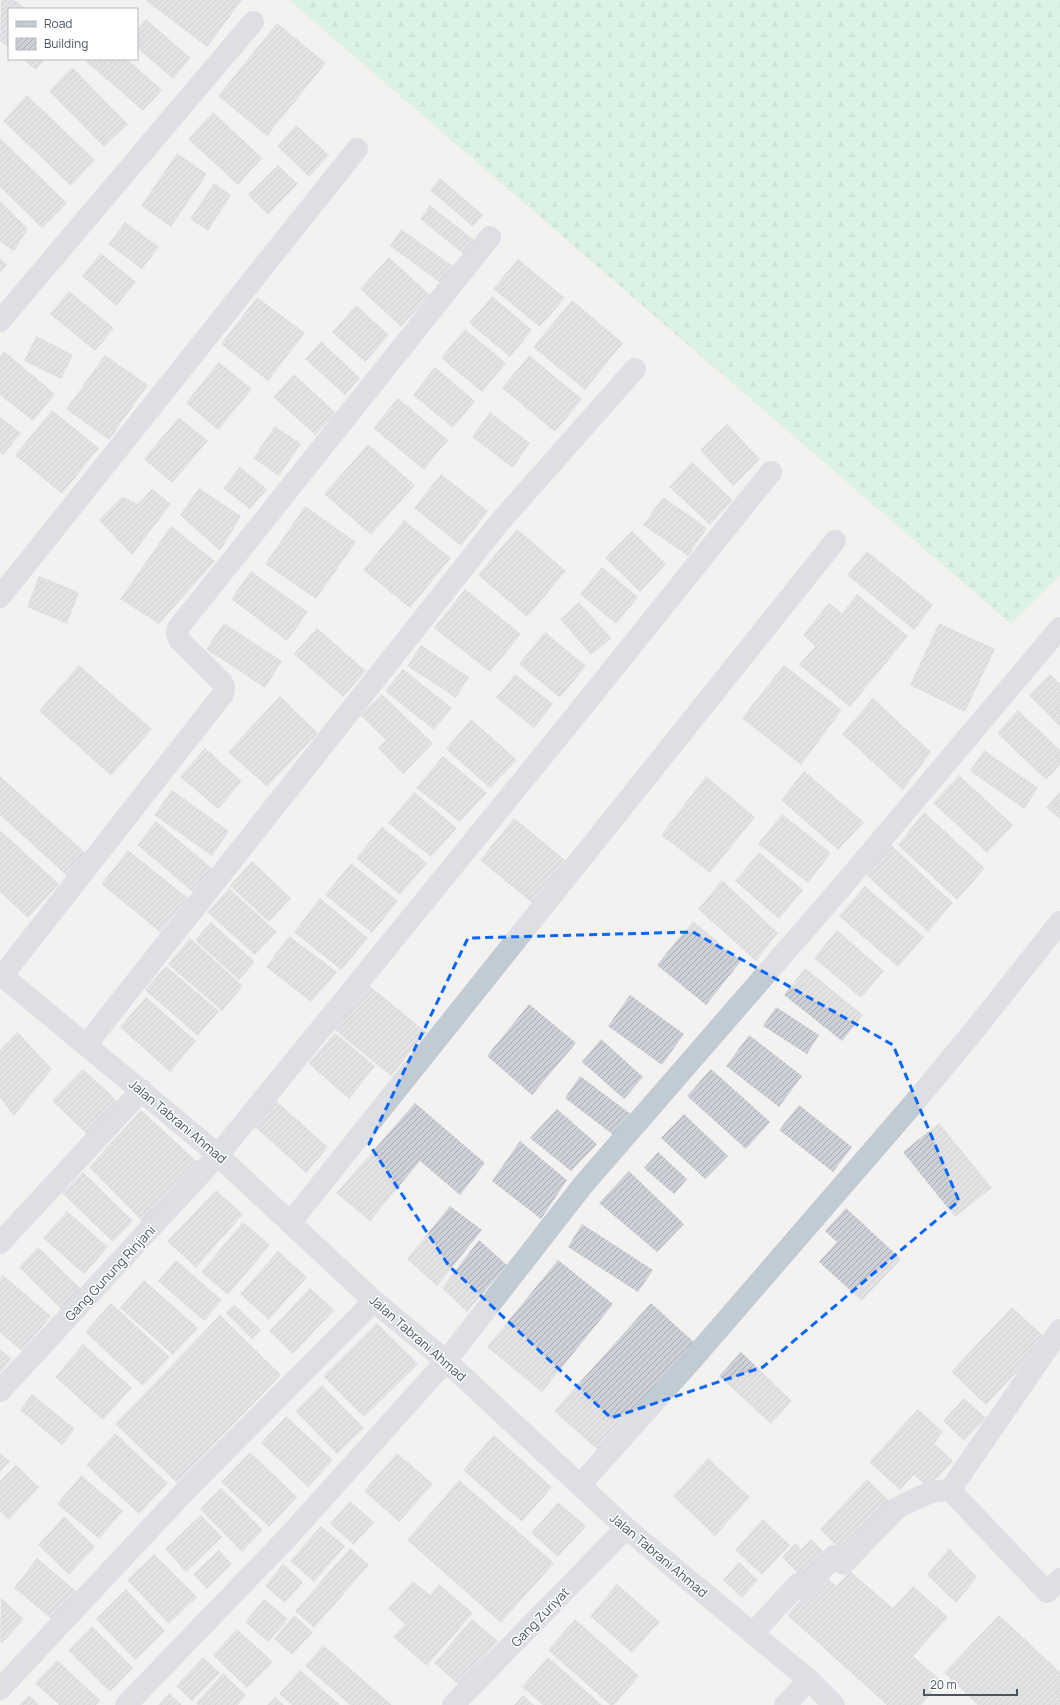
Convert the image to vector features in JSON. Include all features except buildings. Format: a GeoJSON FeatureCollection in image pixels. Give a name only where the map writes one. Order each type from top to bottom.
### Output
{"type":"FeatureCollection","features":[{"type":"Feature","properties":{"kind":"street"},"geometry":{"type":"LineString","coordinates":[[0,321],[253,22]]}},
{"type":"Feature","properties":{"kind":"street"},"geometry":{"type":"LineString","coordinates":[[0,597],[357,149]]}},
{"type":"Feature","properties":{"kind":"street"},"geometry":{"type":"LineString","coordinates":[[1,975],[223,694],[224,687],[222,682],[180,641],[177,634],[178,628],[490,237]]}},
{"type":"Feature","properties":{"kind":"street"},"geometry":{"type":"LineString","coordinates":[[86,1045],[498,524],[635,369]]}},
{"type":"Feature","properties":{"kind":"street","name":"Gang Gunung Rinjani"},"geometry":{"type":"LineString","coordinates":[[0,1390],[37,1352],[218,1155],[571,721],[770,472]]}},
{"type":"Feature","properties":{"kind":"street"},"geometry":{"type":"LineString","coordinates":[[290,1223],[835,541]]}},
{"type":"Feature","properties":{"kind":"street"},"geometry":{"type":"LineString","coordinates":[[126,1705],[288,1537],[446,1361],[583,1185],[839,890],[1060,628]]}},
{"type":"Feature","properties":{"kind":"street"},"geometry":{"type":"LineString","coordinates":[[580,1485],[691,1361],[914,1103],[977,1027],[1060,922]]}},
{"type":"Feature","properties":{"kind":"street","name":"Jalan Tabrani Ahmad"},"geometry":{"type":"LineString","coordinates":[[1,975],[142,1090],[218,1155],[374,1301],[446,1361],[626,1528],[753,1633],[808,1680],[834,1705]]}},
{"type":"Feature","properties":{"kind":"street"},"geometry":{"type":"LineString","coordinates":[[0,1242],[142,1090]]}},
{"type":"Feature","properties":{"kind":"street"},"geometry":{"type":"LineString","coordinates":[[0,1689],[186,1489],[374,1301]]}},
{"type":"Feature","properties":{"kind":"street"},"geometry":{"type":"LineString","coordinates":[[753,1633],[798,1584],[804,1590],[834,1556],[844,1564],[897,1508],[915,1498],[931,1492],[950,1490],[1060,1330]]}},
{"type":"Feature","properties":{"kind":"street"},"geometry":{"type":"LineString","coordinates":[[950,1490],[1047,1592],[1060,1579]]}},
{"type":"Feature","properties":{"kind":"street","name":"Gang Zuriyat"},"geometry":{"type":"LineString","coordinates":[[454,1705],[626,1528]]}},
{"type":"Feature","properties":{"kind":"street"},"geometry":{"type":"LineString","coordinates":[[785,1705],[808,1680]]}},
{"type":"Feature","properties":{"kind":"highlighted area"},"geometry":{"type":"Polygon","coordinates":[[[693,932],[893,1045],[959,1201],[763,1367],[611,1418],[449,1266],[369,1144],[468,938],[693,932]]]}},
{"type":"Feature","properties":{"kind":"green space"},"geometry":{"type":"Polygon","coordinates":[[[289,0],[1060,0],[1060,575],[1011,624],[289,0]]]}}]}
